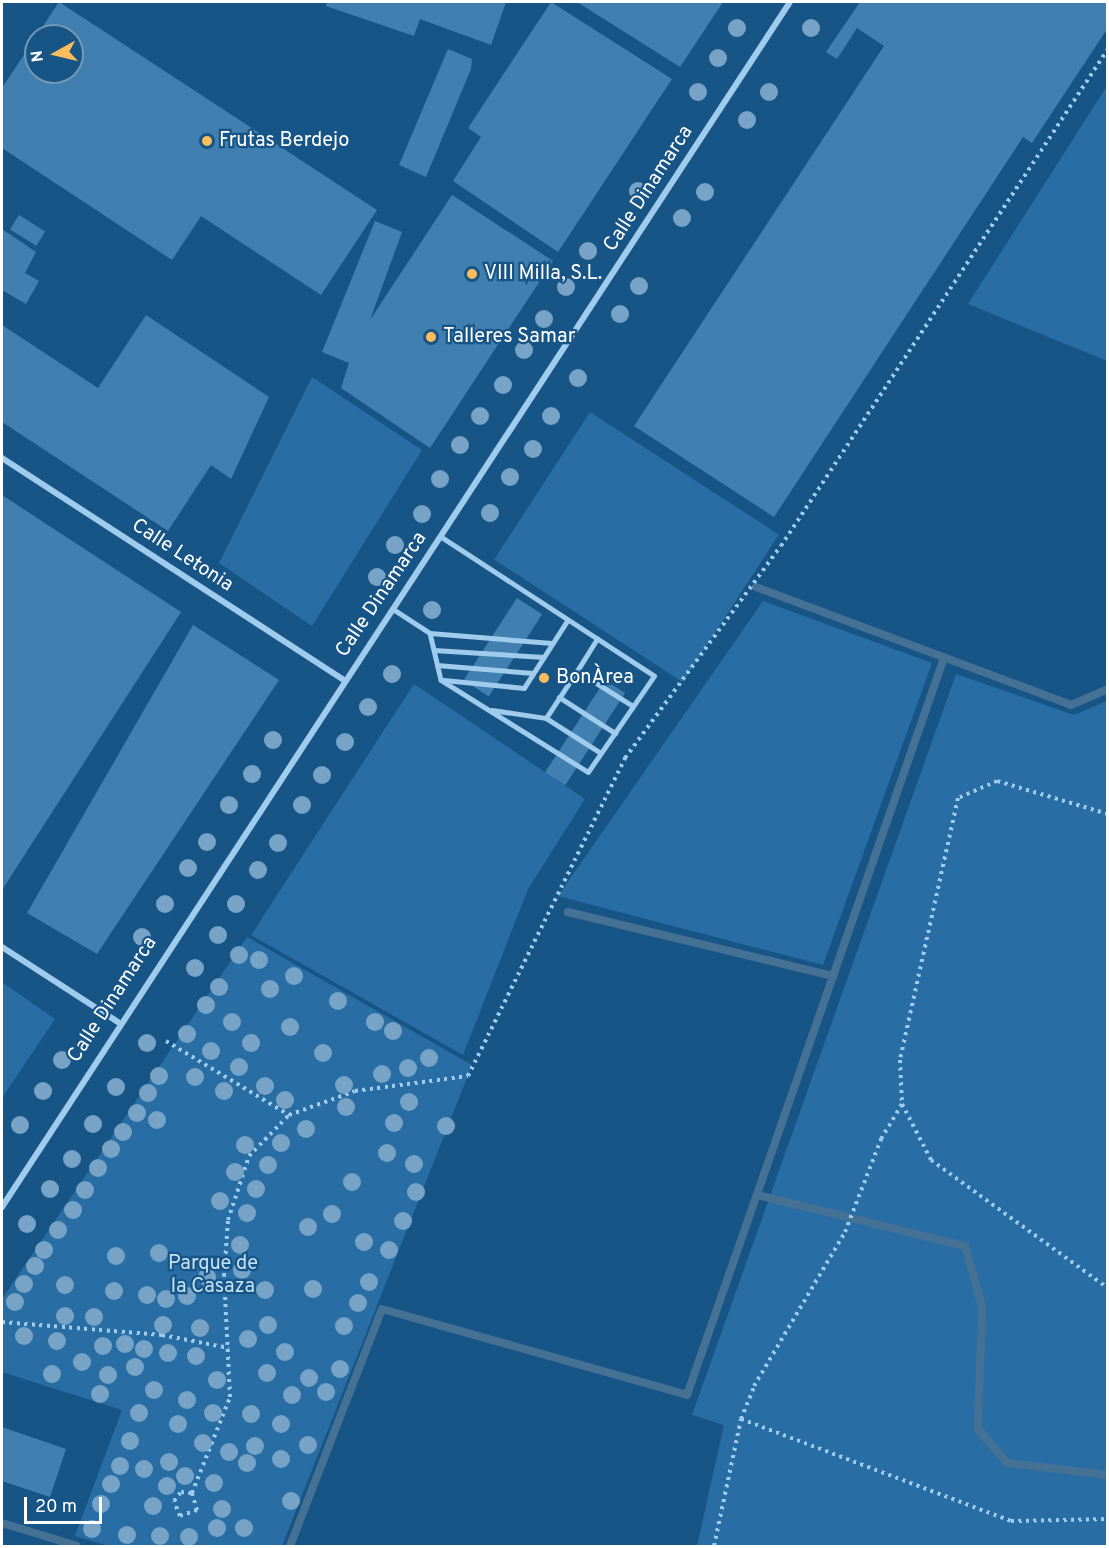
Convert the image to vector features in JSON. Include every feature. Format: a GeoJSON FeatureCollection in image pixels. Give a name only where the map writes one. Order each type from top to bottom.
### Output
{"type":"FeatureCollection","features":[{"type":"Feature","properties":{"kind":"street","name":"Calle Dinamarca"},"geometry":{"type":"LineString","coordinates":[[2,1207],[118,1022],[441,537],[790,2]]}},
{"type":"Feature","properties":{"kind":"street","name":"Calle Letonia"},"geometry":{"type":"LineString","coordinates":[[2,458],[345,681]]}},
{"type":"Feature","properties":{"kind":"street"},"geometry":{"type":"LineString","coordinates":[[2,947],[118,1022]]}},
{"type":"Feature","properties":{"kind":"lane"},"geometry":{"type":"LineString","coordinates":[[429,633],[441,680],[588,772],[654,676],[441,537]]}},
{"type":"Feature","properties":{"kind":"lane"},"geometry":{"type":"LineString","coordinates":[[393,609],[429,633],[552,643]]}},
{"type":"Feature","properties":{"kind":"lane"},"geometry":{"type":"LineString","coordinates":[[441,680],[524,688],[567,621]]}},
{"type":"Feature","properties":{"kind":"lane"},"geometry":{"type":"LineString","coordinates":[[546,718],[597,639]]}},
{"type":"Feature","properties":{"kind":"lane"},"geometry":{"type":"LineString","coordinates":[[434,650],[543,657]]}},
{"type":"Feature","properties":{"kind":"lane"},"geometry":{"type":"LineString","coordinates":[[437,665],[533,673]]}},
{"type":"Feature","properties":{"kind":"lane"},"geometry":{"type":"LineString","coordinates":[[577,671],[633,706]]}},
{"type":"Feature","properties":{"kind":"lane"},"geometry":{"type":"LineString","coordinates":[[559,697],[615,733]]}},
{"type":"Feature","properties":{"kind":"lane"},"geometry":{"type":"LineString","coordinates":[[490,710],[546,718],[601,753]]}},
{"type":"Feature","properties":{"kind":"path"},"geometry":{"type":"LineString","coordinates":[[192,1493],[181,1492],[174,1501],[180,1516],[196,1510],[192,1493],[230,1397],[228,1220],[249,1156],[289,1115],[355,1091],[468,1076],[625,758],[781,546],[1107,49]]}},
{"type":"Feature","properties":{"kind":"path"},"geometry":{"type":"LineString","coordinates":[[1107,814],[997,781],[958,798],[900,1060],[902,1104],[931,1160],[1107,1288]]}},
{"type":"Feature","properties":{"kind":"path"},"geometry":{"type":"LineString","coordinates":[[166,1041],[289,1115]]}},
{"type":"Feature","properties":{"kind":"path"},"geometry":{"type":"LineString","coordinates":[[714,1546],[741,1419],[754,1386],[845,1232],[881,1139],[902,1104]]}},
{"type":"Feature","properties":{"kind":"path"},"geometry":{"type":"LineString","coordinates":[[2,1322],[162,1335],[229,1348]]}},
{"type":"Feature","properties":{"kind":"path"},"geometry":{"type":"LineString","coordinates":[[741,1419],[1011,1521],[1107,1519]]}},
{"type":"Feature","properties":{"kind":"green space"},"geometry":{"type":"Polygon","coordinates":[[[1107,86],[1107,361],[968,304],[1107,86]]]}},
{"type":"Feature","properties":{"kind":"green space"},"geometry":{"type":"Polygon","coordinates":[[[312,377],[422,450],[312,626],[219,563],[312,377]]]}},
{"type":"Feature","properties":{"kind":"green space"},"geometry":{"type":"Polygon","coordinates":[[[590,412],[779,535],[683,682],[494,560],[590,412]]]}},
{"type":"Feature","properties":{"kind":"green space"},"geometry":{"type":"Polygon","coordinates":[[[763,601],[932,663],[823,965],[558,896],[763,601]]]}},
{"type":"Feature","properties":{"kind":"green space"},"geometry":{"type":"Polygon","coordinates":[[[956,674],[1074,715],[1107,701],[1107,1546],[697,1546],[724,1425],[692,1415],[956,674]]]}},
{"type":"Feature","properties":{"kind":"green space"},"geometry":{"type":"Polygon","coordinates":[[[414,684],[585,799],[528,889],[463,1055],[251,935],[414,684]]]}},
{"type":"Feature","properties":{"kind":"green space","name":"Parque de la Casaza"},"geometry":{"type":"Polygon","coordinates":[[[247,937],[472,1065],[282,1546],[109,1546],[75,1536],[122,1410],[2,1372],[2,1299],[247,937]]]}},
{"type":"Feature","properties":{"kind":"green space"},"geometry":{"type":"Polygon","coordinates":[[[2,982],[55,1019],[2,1098],[2,982]]]}},
{"type":"Feature","properties":{"kind":"building"},"geometry":{"type":"Polygon","coordinates":[[[59,2],[377,210],[321,295],[201,216],[172,260],[2,148],[2,88],[24,55],[24,84],[84,84],[84,24],[44,24],[59,2]]]}},
{"type":"Feature","properties":{"kind":"building"},"geometry":{"type":"Polygon","coordinates":[[[327,2],[506,2],[491,45],[420,19],[414,36],[326,6],[327,2]]]}},
{"type":"Feature","properties":{"kind":"building"},"geometry":{"type":"Polygon","coordinates":[[[551,2],[672,79],[558,252],[453,181],[481,137],[468,128],[551,2]]]}},
{"type":"Feature","properties":{"kind":"building"},"geometry":{"type":"Polygon","coordinates":[[[577,2],[723,2],[680,67],[577,2]]]}},
{"type":"Feature","properties":{"kind":"building"},"geometry":{"type":"Polygon","coordinates":[[[860,2],[1107,2],[1107,29],[1032,143],[1023,137],[774,517],[634,426],[884,46],[857,28],[837,59],[826,52],[860,2]]]}},
{"type":"Feature","properties":{"kind":"building"},"geometry":{"type":"Polygon","coordinates":[[[448,49],[472,59],[471,69],[426,177],[399,165],[448,49]]]}},
{"type":"Feature","properties":{"kind":"building"},"geometry":{"type":"Polygon","coordinates":[[[452,195],[553,261],[430,448],[341,388],[349,363],[322,352],[375,221],[402,232],[370,320],[452,195]]]}},
{"type":"Feature","properties":{"kind":"building"},"geometry":{"type":"Polygon","coordinates":[[[19,215],[45,231],[36,246],[10,229],[19,215]]]}},
{"type":"Feature","properties":{"kind":"building"},"geometry":{"type":"Polygon","coordinates":[[[2,229],[36,252],[25,273],[39,281],[26,304],[2,290],[2,229]]]}},
{"type":"Feature","properties":{"kind":"building"},"geometry":{"type":"Polygon","coordinates":[[[146,315],[269,397],[231,479],[211,465],[168,531],[2,422],[2,325],[98,388],[146,315]]]}},
{"type":"Feature","properties":{"kind":"building"},"geometry":{"type":"Polygon","coordinates":[[[2,495],[181,612],[2,890],[2,495]]]}},
{"type":"Feature","properties":{"kind":"building"},"geometry":{"type":"Polygon","coordinates":[[[517,598],[542,614],[489,697],[464,680],[517,598]]]}},
{"type":"Feature","properties":{"kind":"building"},"geometry":{"type":"Polygon","coordinates":[[[193,625],[279,680],[97,954],[27,913],[193,625]]]}},
{"type":"Feature","properties":{"kind":"building"},"geometry":{"type":"Polygon","coordinates":[[[605,680],[625,693],[565,785],[545,772],[605,680]]]}},
{"type":"Feature","properties":{"kind":"building"},"geometry":{"type":"Polygon","coordinates":[[[2,1427],[66,1449],[50,1497],[2,1481],[2,1427]]]}},
{"type":"Feature","properties":{"kind":"waterway"},"geometry":{"type":"LineString","coordinates":[[756,587],[1071,705],[1108,689]]}},
{"type":"Feature","properties":{"kind":"waterway"},"geometry":{"type":"LineString","coordinates":[[290,1546],[382,1309],[687,1395],[944,658]]}},
{"type":"Feature","properties":{"kind":"waterway"},"geometry":{"type":"LineString","coordinates":[[568,912],[833,976]]}},
{"type":"Feature","properties":{"kind":"waterway"},"geometry":{"type":"LineString","coordinates":[[757,1195],[965,1246],[982,1306],[978,1429],[1007,1463],[1108,1475]]}},
{"type":"Feature","properties":{"kind":"waterway"},"geometry":{"type":"LineString","coordinates":[[2,1523],[77,1546]]}},
{"type":"Feature","properties":{"kind":"place","name":"Frutas Berdejo"},"geometry":{"type":"Point","coordinates":[207,141]}},
{"type":"Feature","properties":{"kind":"place","name":"VIII Milla, S.L."},"geometry":{"type":"Point","coordinates":[472,274]}},
{"type":"Feature","properties":{"kind":"place","name":"Talleres Samar"},"geometry":{"type":"Point","coordinates":[431,337]}},
{"type":"Feature","properties":{"kind":"place","name":"BonÀrea"},"geometry":{"type":"Point","coordinates":[544,678]}}]}
